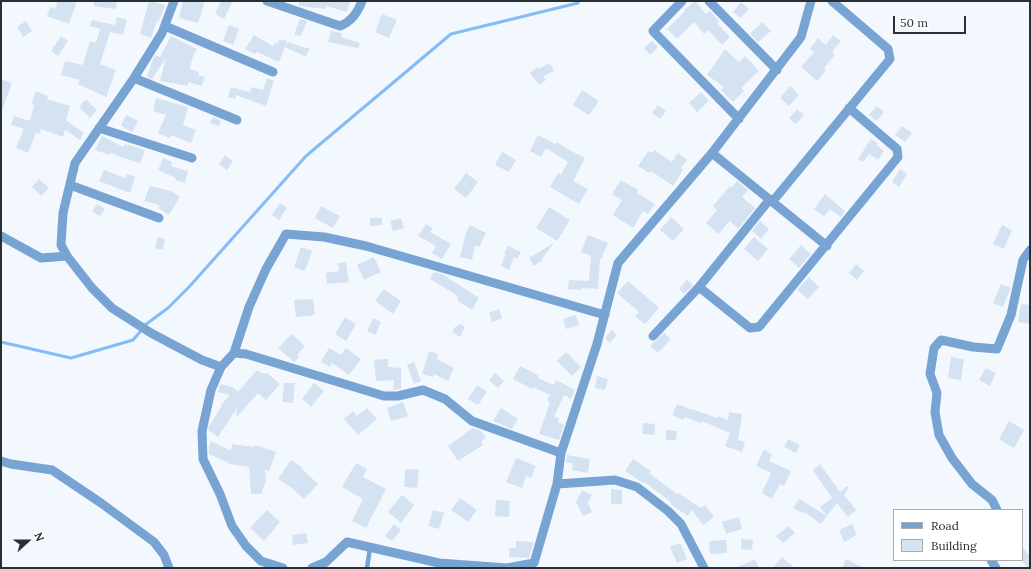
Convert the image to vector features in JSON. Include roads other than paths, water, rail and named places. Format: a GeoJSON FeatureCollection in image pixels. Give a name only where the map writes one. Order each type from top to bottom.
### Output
{"type":"FeatureCollection","features":[{"type":"Feature","properties":{"kind":"street"},"geometry":{"type":"LineString","coordinates":[[174,1],[165,26],[134,78],[75,163],[62,212],[60,245],[92,288],[112,308],[151,334],[202,360],[220,367]]}},
{"type":"Feature","properties":{"kind":"street"},"geometry":{"type":"LineString","coordinates":[[268,1],[340,26],[346,24],[359,10],[362,1]]}},
{"type":"Feature","properties":{"kind":"street"},"geometry":{"type":"LineString","coordinates":[[682,1],[653,32],[739,119]]}},
{"type":"Feature","properties":{"kind":"street"},"geometry":{"type":"LineString","coordinates":[[710,1],[777,70]]}},
{"type":"Feature","properties":{"kind":"street"},"geometry":{"type":"LineString","coordinates":[[312,568],[326,562],[348,542],[439,563],[507,568],[534,564],[557,484],[561,453],[597,344],[618,263],[712,153],[777,70],[801,37],[811,1]]}},
{"type":"Feature","properties":{"kind":"street"},"geometry":{"type":"LineString","coordinates":[[652,336],[699,287],[890,59],[888,49],[832,1]]}},
{"type":"Feature","properties":{"kind":"street"},"geometry":{"type":"LineString","coordinates":[[165,26],[273,72]]}},
{"type":"Feature","properties":{"kind":"street"},"geometry":{"type":"LineString","coordinates":[[134,78],[237,120]]}},
{"type":"Feature","properties":{"kind":"street"},"geometry":{"type":"LineString","coordinates":[[699,287],[750,328],[759,327],[827,246],[898,157],[897,149],[849,108]]}},
{"type":"Feature","properties":{"kind":"street"},"geometry":{"type":"LineString","coordinates":[[99,128],[192,158]]}},
{"type":"Feature","properties":{"kind":"street"},"geometry":{"type":"LineString","coordinates":[[712,153],[827,246]]}},
{"type":"Feature","properties":{"kind":"street"},"geometry":{"type":"LineString","coordinates":[[70,185],[159,218]]}},
{"type":"Feature","properties":{"kind":"street"},"geometry":{"type":"LineString","coordinates":[[281,568],[261,561],[246,546],[232,526],[220,494],[203,459],[202,431],[211,390],[220,367],[234,353],[249,307],[266,269],[286,234],[324,237],[366,246],[605,315]]}},
{"type":"Feature","properties":{"kind":"street"},"geometry":{"type":"LineString","coordinates":[[1,236],[41,258],[67,256]]}},
{"type":"Feature","properties":{"kind":"street"},"geometry":{"type":"LineString","coordinates":[[996,509],[992,500],[972,484],[956,463],[939,435],[935,412],[937,393],[930,374],[934,348],[941,340],[973,348],[997,349],[1011,315],[1023,260],[1030,250]]}},
{"type":"Feature","properties":{"kind":"street"},"geometry":{"type":"LineString","coordinates":[[234,353],[246,354],[384,396],[398,396],[423,390],[445,399],[472,421],[561,453]]}},
{"type":"Feature","properties":{"kind":"street"},"geometry":{"type":"LineString","coordinates":[[1,461],[11,464],[52,470],[101,503],[154,542],[164,556],[169,568]]}},
{"type":"Feature","properties":{"kind":"street"},"geometry":{"type":"LineString","coordinates":[[557,484],[615,480],[638,487],[668,511],[681,524],[704,568]]}},
{"type":"Feature","properties":{"kind":"lane"},"geometry":{"type":"LineString","coordinates":[[367,568],[370,548]]}},
{"type":"Feature","properties":{"kind":"waterway"},"geometry":{"type":"LineString","coordinates":[[145,325],[168,308],[189,287],[306,156],[451,34],[578,3]]}},
{"type":"Feature","properties":{"kind":"waterway"},"geometry":{"type":"LineString","coordinates":[[1,342],[71,358],[133,340],[140,332]]}}]}
